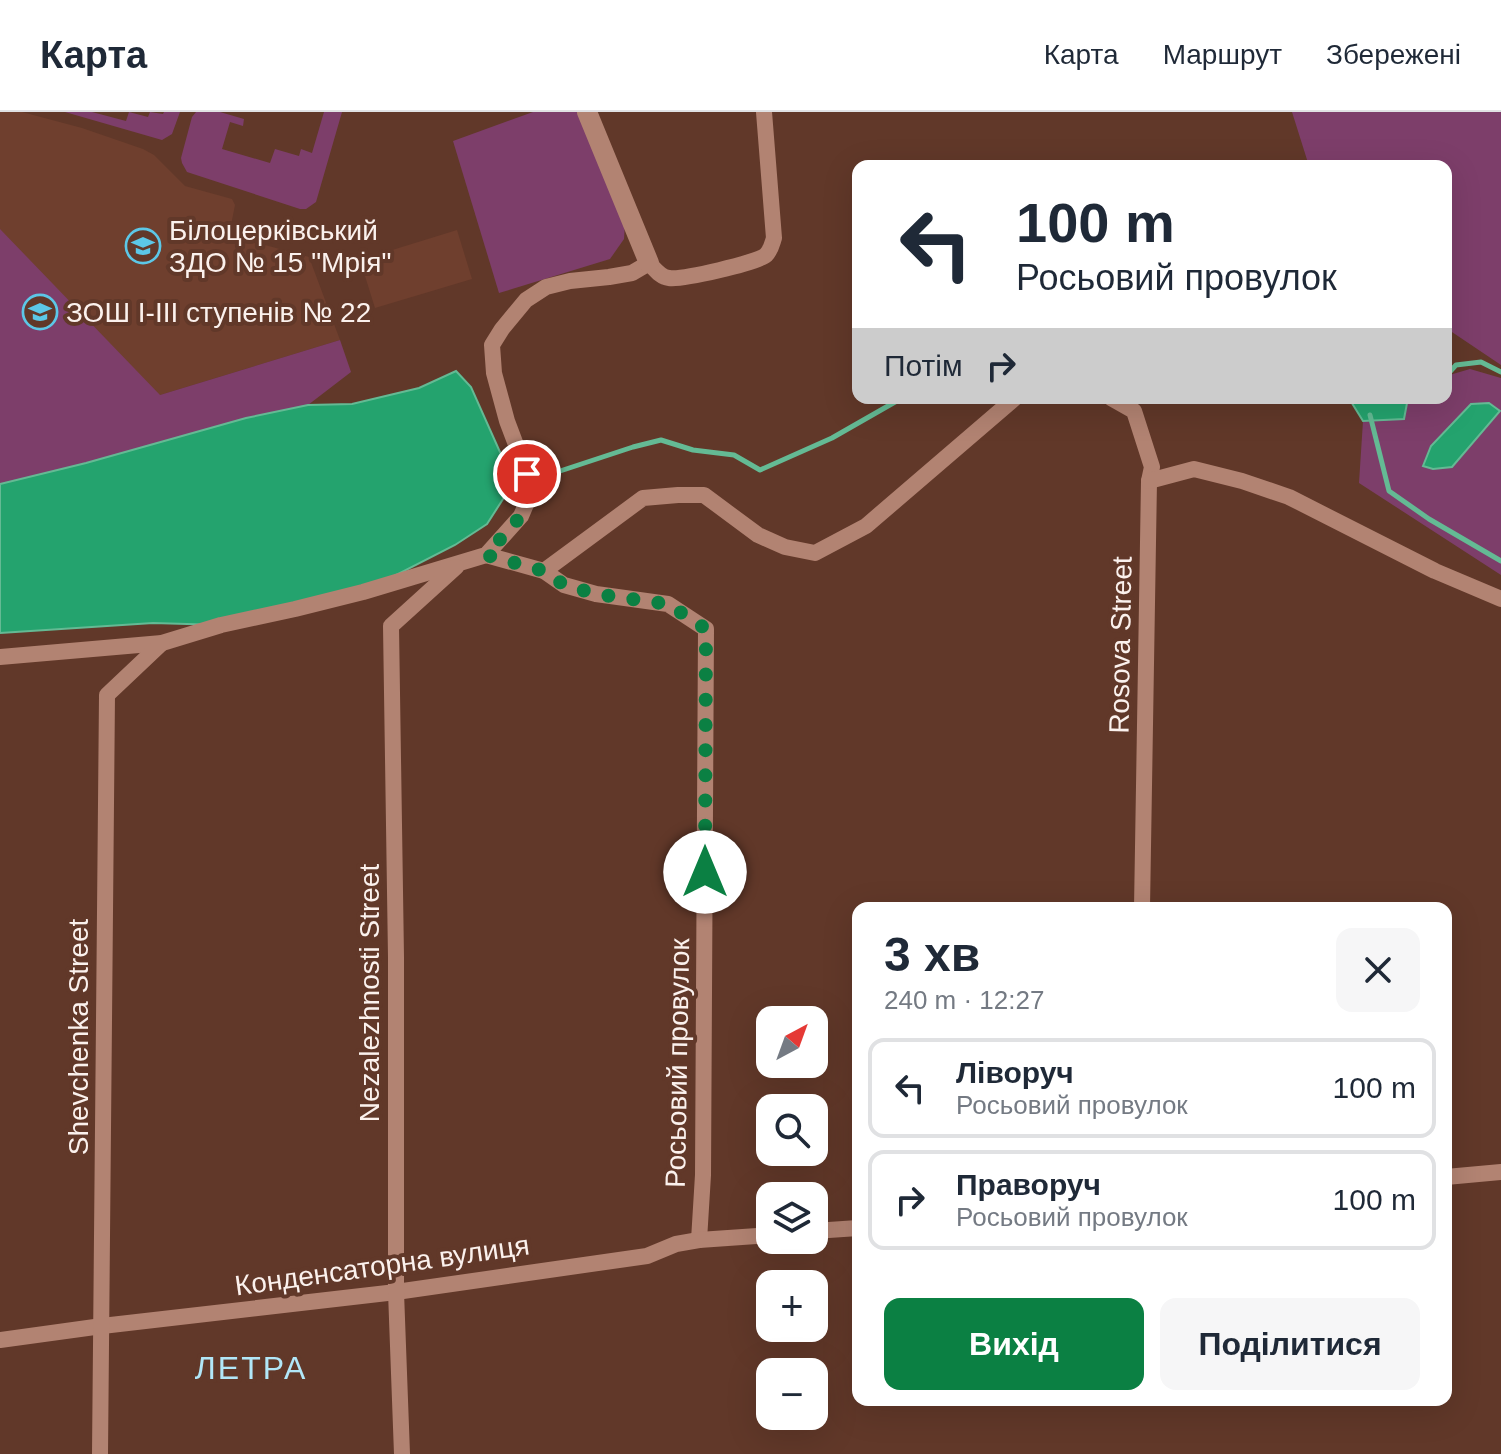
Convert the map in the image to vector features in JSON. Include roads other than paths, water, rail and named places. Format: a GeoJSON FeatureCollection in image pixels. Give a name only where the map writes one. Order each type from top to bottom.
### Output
{"type":"FeatureCollection","features":[{"type":"Feature","properties":{"kind":"street"},"geometry":{"type":"LineString","coordinates":[[587,112],[649,263],[659,274],[669,278],[747,264],[764,257],[772,247],[774,238],[764,112]]}},
{"type":"Feature","properties":{"kind":"street"},"geometry":{"type":"LineString","coordinates":[[0,657],[162,643],[486,555],[521,516],[530,495],[494,373],[492,345],[526,300],[546,287],[632,273],[649,263]]}},
{"type":"Feature","properties":{"kind":"street"},"geometry":{"type":"LineString","coordinates":[[544,571],[643,498],[666,496],[704,495],[758,535],[785,547],[815,553],[866,526],[1008,404]]}},
{"type":"Feature","properties":{"kind":"street","name":"Rosova Street"},"geometry":{"type":"LineString","coordinates":[[1122,404],[1134,411],[1152,467],[1149,481],[1142,902]]}},
{"type":"Feature","properties":{"kind":"street"},"geometry":{"type":"LineString","coordinates":[[1149,481],[1194,469],[1242,481],[1289,497],[1435,571],[1501,599]]}},
{"type":"Feature","properties":{"kind":"street","name":"Росьовий провулок"},"geometry":{"type":"LineString","coordinates":[[486,555],[544,571],[564,585],[596,594],[668,604],[706,629],[704,1159],[699,1240]]}},
{"type":"Feature","properties":{"kind":"street","name":"Nezalezhnosti Street"},"geometry":{"type":"LineString","coordinates":[[402,1454],[396,1292],[396,957],[391,626],[461,564]]}},
{"type":"Feature","properties":{"kind":"street","name":"Shevchenka Street"},"geometry":{"type":"LineString","coordinates":[[100,1454],[107,695],[162,643]]}},
{"type":"Feature","properties":{"kind":"street"},"geometry":{"type":"LineString","coordinates":[[1452,1176],[1501,1172]]}},
{"type":"Feature","properties":{"kind":"street"},"geometry":{"type":"LineString","coordinates":[[828,1230],[852,1228]]}},
{"type":"Feature","properties":{"kind":"street","name":"Конденсаторна вулиця"},"geometry":{"type":"LineString","coordinates":[[0,1340],[396,1292],[647,1256],[676,1244],[699,1240],[756,1236]]}},
{"type":"Feature","properties":{"kind":"waterway"},"geometry":{"type":"LineString","coordinates":[[1452,369],[1456,365],[1481,362],[1501,372]]}},
{"type":"Feature","properties":{"kind":"waterway"},"geometry":{"type":"LineString","coordinates":[[499,486],[551,474],[661,440],[693,450],[734,455],[760,470],[832,438],[892,404]]}},
{"type":"Feature","properties":{"kind":"waterway"},"geometry":{"type":"LineString","coordinates":[[1370,415],[1389,491],[1429,519],[1501,561]]}},
{"type":"Feature","properties":{"kind":"place","name":"Білоцерківський ЗДО № 15 \"Мрія\""},"geometry":{"type":"Point","coordinates":[143,246]}},
{"type":"Feature","properties":{"kind":"place","name":"ЗОШ І-ІІІ ступенів № 22"},"geometry":{"type":"Point","coordinates":[40,312]}},
{"type":"Feature","properties":{"kind":"district","name":"ЛЕТРА"},"geometry":{"type":"Point","coordinates":[251,1368]}}]}
